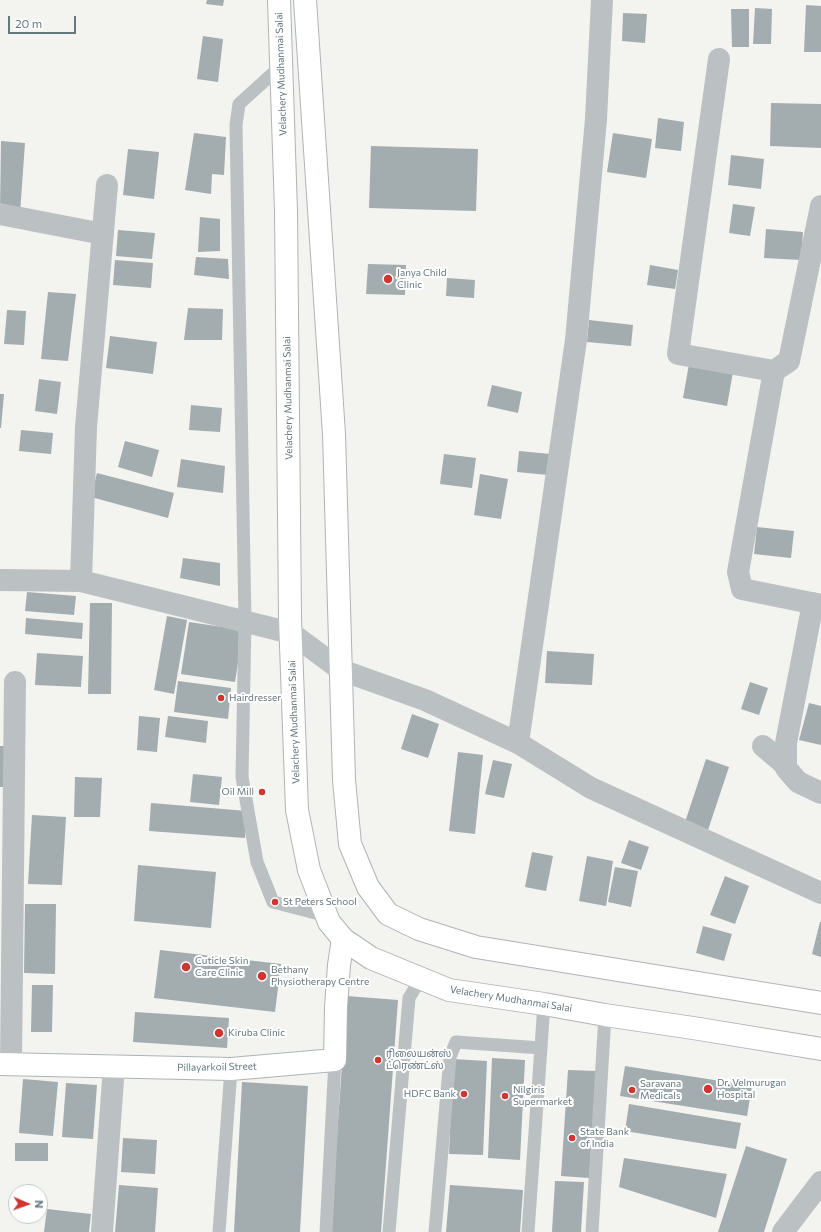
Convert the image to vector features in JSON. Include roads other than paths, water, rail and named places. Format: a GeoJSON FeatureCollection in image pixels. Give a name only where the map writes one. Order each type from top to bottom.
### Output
{"type":"FeatureCollection","features":[{"type":"Feature","properties":{"kind":"main road","name":"Velachery Mudhanmai Salai"},"geometry":{"type":"LineString","coordinates":[[279,0],[286,211],[291,633],[297,810],[309,870],[329,922],[343,939],[371,958],[449,990],[821,1049]]}},
{"type":"Feature","properties":{"kind":"main road"},"geometry":{"type":"LineString","coordinates":[[305,0],[334,434],[344,780],[350,844],[368,887],[388,914],[419,929],[476,947],[821,1003]]}},
{"type":"Feature","properties":{"kind":"main road"},"geometry":{"type":"LineString","coordinates":[[335,1060],[336,1007],[339,965],[343,939]]}},
{"type":"Feature","properties":{"kind":"main road","name":"Pillayarkoil Street"},"geometry":{"type":"LineString","coordinates":[[5,1064],[232,1069],[335,1060]]}},
{"type":"Feature","properties":{"kind":"street"},"geometry":{"type":"LineString","coordinates":[[518,744],[576,340],[596,119],[602,0]]}},
{"type":"Feature","properties":{"kind":"street"},"geometry":{"type":"LineString","coordinates":[[719,59],[678,354],[774,371],[789,361],[821,206]]}},
{"type":"Feature","properties":{"kind":"street"},"geometry":{"type":"LineString","coordinates":[[81,581],[86,427],[107,185]]}},
{"type":"Feature","properties":{"kind":"street"},"geometry":{"type":"LineString","coordinates":[[0,214],[103,234]]}},
{"type":"Feature","properties":{"kind":"street"},"geometry":{"type":"LineString","coordinates":[[774,371],[738,572],[742,589],[817,604],[786,743],[786,768]]}},
{"type":"Feature","properties":{"kind":"street"},"geometry":{"type":"LineString","coordinates":[[0,580],[81,581],[291,633],[341,670],[425,700],[518,744],[591,788],[821,893]]}},
{"type":"Feature","properties":{"kind":"street"},"geometry":{"type":"LineString","coordinates":[[5,1064],[15,682]]}},
{"type":"Feature","properties":{"kind":"street"},"geometry":{"type":"LineString","coordinates":[[762,746],[786,768],[798,782],[821,793]]}},
{"type":"Feature","properties":{"kind":"street"},"geometry":{"type":"LineString","coordinates":[[102,1232],[114,1066]]}},
{"type":"Feature","properties":{"kind":"street"},"geometry":{"type":"LineString","coordinates":[[783,1232],[821,1182]]}},
{"type":"Feature","properties":{"kind":"lane"},"geometry":{"type":"LineString","coordinates":[[281,66],[239,104],[236,125],[245,621],[242,777],[257,862],[273,902],[327,916]]}},
{"type":"Feature","properties":{"kind":"lane"},"geometry":{"type":"LineString","coordinates":[[389,1232],[409,998],[415,988],[425,980]]}},
{"type":"Feature","properties":{"kind":"lane"},"geometry":{"type":"LineString","coordinates":[[528,1232],[544,1004]]}},
{"type":"Feature","properties":{"kind":"lane"},"geometry":{"type":"LineString","coordinates":[[592,1232],[605,1015]]}},
{"type":"Feature","properties":{"kind":"lane"},"geometry":{"type":"LineString","coordinates":[[435,1232],[450,1057],[456,1042],[541,1048]]}},
{"type":"Feature","properties":{"kind":"lane"},"geometry":{"type":"LineString","coordinates":[[326,1232],[335,1060]]}},
{"type":"Feature","properties":{"kind":"lane"},"geometry":{"type":"LineString","coordinates":[[219,1232],[232,1069]]}},
{"type":"Feature","properties":{"kind":"place","name":"Janya Child Clinic"},"geometry":{"type":"Point","coordinates":[388,279]}},
{"type":"Feature","properties":{"kind":"place","name":"Hairdresser"},"geometry":{"type":"Point","coordinates":[221,698]}},
{"type":"Feature","properties":{"kind":"place","name":"Oil Mill"},"geometry":{"type":"Point","coordinates":[262,792]}},
{"type":"Feature","properties":{"kind":"place","name":"St Peters School"},"geometry":{"type":"Point","coordinates":[275,902]}},
{"type":"Feature","properties":{"kind":"place","name":"Cuticle Skin Care Clinic"},"geometry":{"type":"Point","coordinates":[186,967]}},
{"type":"Feature","properties":{"kind":"place","name":"Bethany Physiotherapy Centre"},"geometry":{"type":"Point","coordinates":[262,976]}},
{"type":"Feature","properties":{"kind":"place","name":"Kiruba Clinic"},"geometry":{"type":"Point","coordinates":[219,1033]}},
{"type":"Feature","properties":{"kind":"place","name":"ரிலையன்ஸ் ட்ரெண்ட்ஸ்"},"geometry":{"type":"Point","coordinates":[378,1060]}},
{"type":"Feature","properties":{"kind":"place","name":"Dr. Velmurugan Hospital"},"geometry":{"type":"Point","coordinates":[708,1089]}},
{"type":"Feature","properties":{"kind":"place","name":"Saravana Medicals"},"geometry":{"type":"Point","coordinates":[632,1090]}},
{"type":"Feature","properties":{"kind":"place","name":"HDFC Bank"},"geometry":{"type":"Point","coordinates":[464,1094]}},
{"type":"Feature","properties":{"kind":"place","name":"Nilgiris Supermarket"},"geometry":{"type":"Point","coordinates":[505,1096]}},
{"type":"Feature","properties":{"kind":"place","name":"State Bank of India"},"geometry":{"type":"Point","coordinates":[572,1138]}}]}
